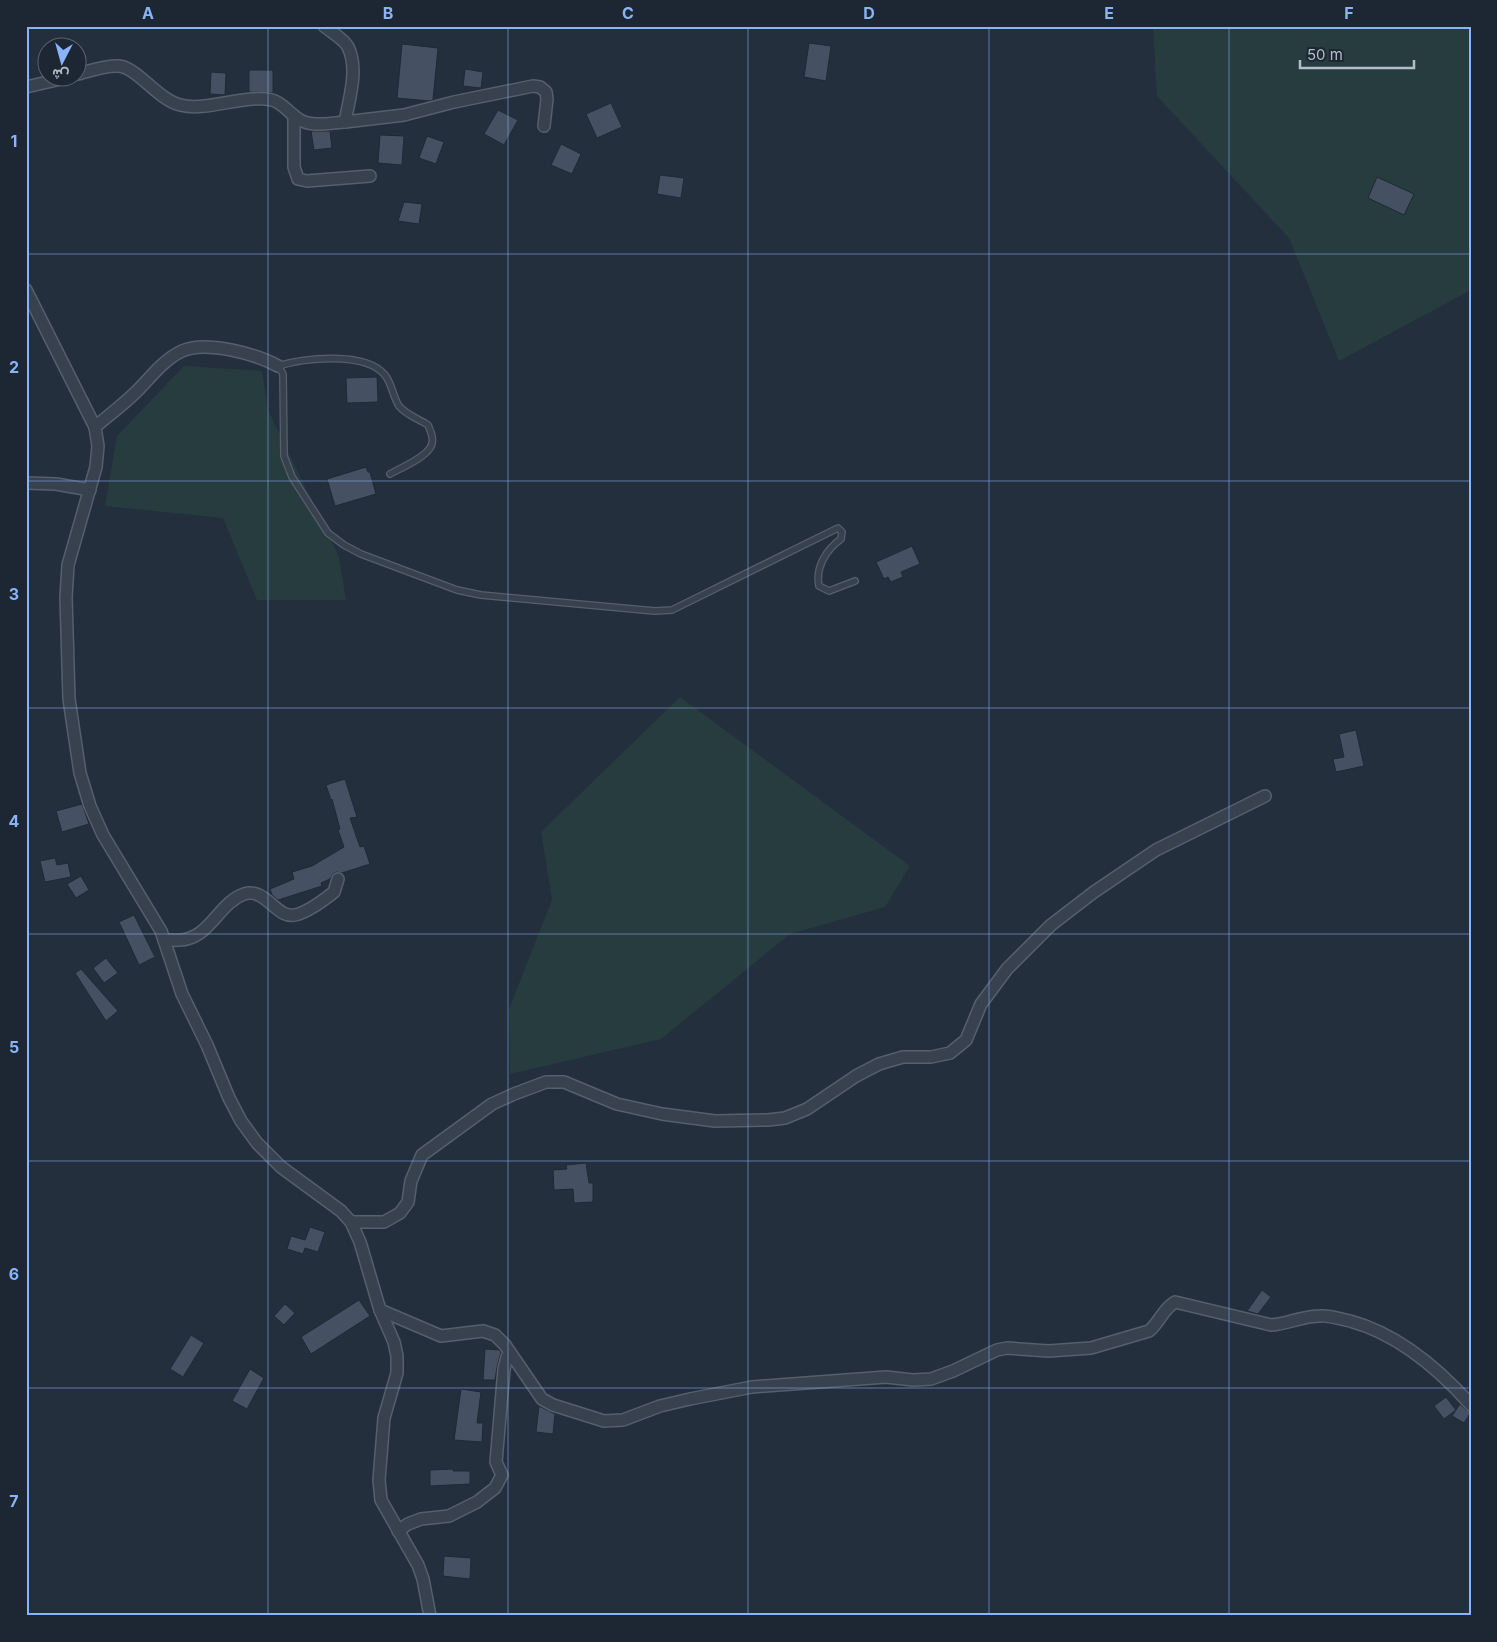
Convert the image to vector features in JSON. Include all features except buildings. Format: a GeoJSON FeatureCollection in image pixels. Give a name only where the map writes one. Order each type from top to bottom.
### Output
{"type":"FeatureCollection","features":[{"type":"Feature","properties":{"kind":"street"},"geometry":{"type":"LineString","coordinates":[[324,26],[347,45],[352,59],[353,75],[345,122]]}},
{"type":"Feature","properties":{"kind":"street"},"geometry":{"type":"LineString","coordinates":[[88,72],[121,66],[132,71],[160,96],[179,105],[190,106],[272,100],[298,119],[310,124],[326,124],[404,115],[454,102],[533,86],[540,87],[546,92],[544,126]]}},
{"type":"Feature","properties":{"kind":"street"},"geometry":{"type":"LineString","coordinates":[[294,116],[294,167],[298,179],[307,181],[370,176]]}},
{"type":"Feature","properties":{"kind":"street"},"geometry":{"type":"LineString","coordinates":[[26,290],[95,427],[98,446],[96,466],[90,490],[68,565],[66,597],[69,699],[80,773],[90,806],[103,835],[161,931],[182,994],[207,1044],[229,1098],[241,1121],[257,1143],[281,1167],[341,1211],[351,1222],[360,1242],[380,1310],[394,1342],[397,1356],[397,1373],[384,1418],[379,1480],[381,1500],[418,1565],[423,1579],[430,1616]]}},
{"type":"Feature","properties":{"kind":"street"},"geometry":{"type":"LineString","coordinates":[[95,427],[135,393],[161,364],[183,350],[203,347],[226,349],[265,359],[278,366]]}},
{"type":"Feature","properties":{"kind":"street"},"geometry":{"type":"LineString","coordinates":[[26,483],[56,484],[90,490]]}},
{"type":"Feature","properties":{"kind":"street"},"geometry":{"type":"LineString","coordinates":[[351,1222],[384,1222],[400,1213],[408,1202],[411,1181],[422,1155],[492,1104],[546,1082],[564,1082],[617,1104],[662,1114],[715,1121],[768,1120],[785,1118],[807,1109],[856,1076],[879,1064],[902,1057],[930,1057],[950,1053],[966,1040],[981,1004],[1007,969],[1051,925],[1094,892],[1156,850],[1265,796]]}},
{"type":"Feature","properties":{"kind":"street"},"geometry":{"type":"LineString","coordinates":[[164,940],[187,939],[198,934],[226,907],[244,894],[252,893],[260,896],[288,915],[295,915],[315,905],[334,892],[338,879]]}},
{"type":"Feature","properties":{"kind":"street"},"geometry":{"type":"LineString","coordinates":[[380,1310],[441,1336],[483,1331],[495,1335],[542,1399],[592,1419],[610,1421],[623,1420],[660,1406],[690,1398],[752,1387],[886,1377],[913,1380],[931,1379],[953,1371],[997,1350],[1007,1348],[1049,1350],[1091,1348],[1145,1333],[1155,1326],[1172,1304],[1178,1302],[1271,1324],[1286,1323],[1304,1317],[1322,1316],[1363,1325],[1387,1334],[1414,1352],[1449,1382],[1471,1406]]}},
{"type":"Feature","properties":{"kind":"street"},"geometry":{"type":"LineString","coordinates":[[398,1531],[408,1524],[421,1519],[449,1516],[477,1502],[495,1488],[502,1475],[496,1462],[504,1369],[506,1357],[510,1353]]}},
{"type":"Feature","properties":{"kind":"lane"},"geometry":{"type":"LineString","coordinates":[[390,474],[420,457],[430,448],[432,440],[428,425],[404,411],[398,404],[385,375],[379,370],[361,362],[337,358],[319,358],[278,366],[284,374],[284,456],[292,477],[328,533],[344,545],[394,567],[457,590],[481,595],[655,611],[672,610],[838,528],[842,532],[842,538],[830,549],[821,564],[818,578],[819,586],[828,591],[855,581]]}},
{"type":"Feature","properties":{"kind":"green space"},"geometry":{"type":"Polygon","coordinates":[[[1153,26],[1471,26],[1471,290],[1339,361],[1289,238],[1157,96],[1153,26]]]}},
{"type":"Feature","properties":{"kind":"green space"},"geometry":{"type":"Polygon","coordinates":[[[184,366],[262,371],[268,410],[339,557],[346,600],[257,600],[223,518],[105,506],[117,436],[184,366]]]}},
{"type":"Feature","properties":{"kind":"green space"},"geometry":{"type":"Polygon","coordinates":[[[680,697],[910,866],[885,907],[790,934],[661,1039],[510,1074],[509,1009],[552,900],[541,832],[680,697]]]}}]}
